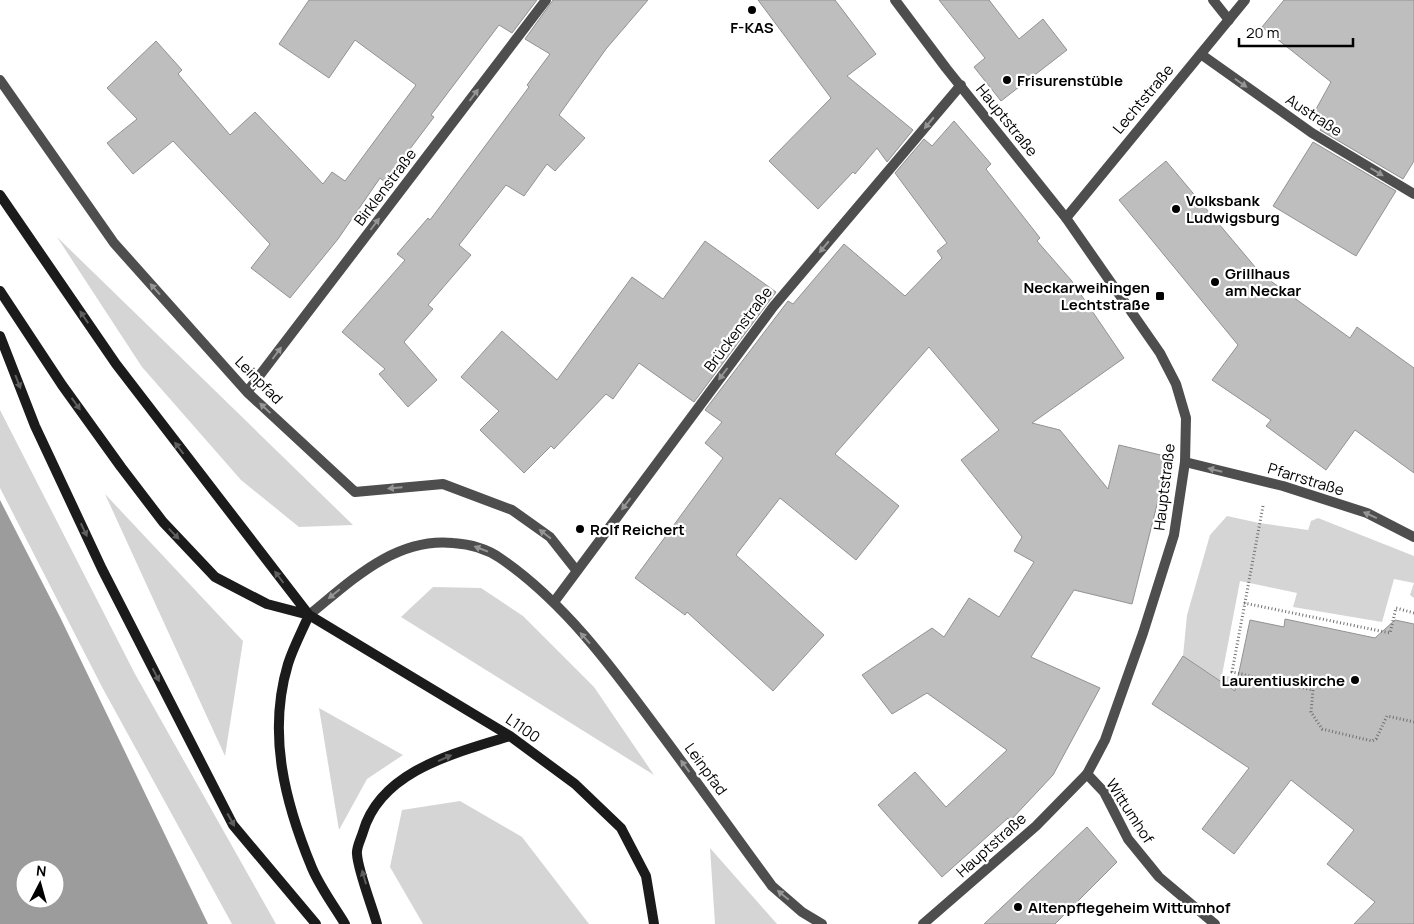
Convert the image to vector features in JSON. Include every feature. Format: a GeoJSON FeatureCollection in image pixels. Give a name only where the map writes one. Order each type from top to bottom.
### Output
{"type":"FeatureCollection","features":[{"type":"Feature","properties":{"kind":"main road"},"geometry":{"type":"LineString","coordinates":[[0,195],[116,364],[309,615]]}},
{"type":"Feature","properties":{"kind":"main road"},"geometry":{"type":"LineString","coordinates":[[0,291],[62,385],[121,467],[163,522],[215,577],[267,604],[309,615]]}},
{"type":"Feature","properties":{"kind":"main road"},"geometry":{"type":"LineString","coordinates":[[0,336],[35,426],[98,560],[233,825],[316,924]]}},
{"type":"Feature","properties":{"kind":"main road"},"geometry":{"type":"LineString","coordinates":[[309,615],[288,664],[280,704],[278,742],[288,800],[310,861],[345,924]]}},
{"type":"Feature","properties":{"kind":"main road","name":"L1100"},"geometry":{"type":"LineString","coordinates":[[309,615],[510,736],[575,784],[621,828],[646,876],[654,924]]}},
{"type":"Feature","properties":{"kind":"main road"},"geometry":{"type":"LineString","coordinates":[[378,924],[356,853],[366,821],[387,792],[403,778],[449,755],[510,736]]}},
{"type":"Feature","properties":{"kind":"street","name":"Birklenstraße"},"geometry":{"type":"LineString","coordinates":[[247,392],[546,0]]}},
{"type":"Feature","properties":{"kind":"street","name":"Hauptstraße"},"geometry":{"type":"LineString","coordinates":[[895,0],[960,86],[1066,218],[1160,353],[1176,384],[1186,418],[1186,462],[1174,535],[1105,740],[1087,774],[1036,826],[923,924]]}},
{"type":"Feature","properties":{"kind":"street"},"geometry":{"type":"LineString","coordinates":[[1213,0],[1230,20]]}},
{"type":"Feature","properties":{"kind":"street","name":"Lechtstraße"},"geometry":{"type":"LineString","coordinates":[[1066,218],[1180,77],[1202,55],[1245,0]]}},
{"type":"Feature","properties":{"kind":"street","name":"Austraße"},"geometry":{"type":"LineString","coordinates":[[1202,55],[1312,133],[1414,194]]}},
{"type":"Feature","properties":{"kind":"street","name":"Leinpfad"},"geometry":{"type":"LineString","coordinates":[[0,80],[114,243],[247,392],[355,492],[443,484],[512,510],[550,537],[576,570]]}},
{"type":"Feature","properties":{"kind":"street","name":"Brückenstraße"},"geometry":{"type":"LineString","coordinates":[[554,602],[773,307],[960,86]]}},
{"type":"Feature","properties":{"kind":"street","name":"Pfarrstraße"},"geometry":{"type":"LineString","coordinates":[[1186,462],[1283,486],[1367,513],[1414,537]]}},
{"type":"Feature","properties":{"kind":"street","name":"Leinpfad"},"geometry":{"type":"LineString","coordinates":[[309,615],[368,567],[410,547],[452,542],[476,547],[499,557],[554,602],[615,671],[772,886],[802,912],[822,924]]}},
{"type":"Feature","properties":{"kind":"street","name":"Wittumhof"},"geometry":{"type":"LineString","coordinates":[[1087,774],[1104,792],[1128,839],[1158,877],[1215,924]]}},
{"type":"Feature","properties":{"kind":"path"},"geometry":{"type":"LineString","coordinates":[[1264,502],[1232,672],[1313,690],[1311,712],[1322,729],[1372,741],[1376,739],[1387,716],[1414,722]]}},
{"type":"Feature","properties":{"kind":"path"},"geometry":{"type":"LineString","coordinates":[[1244,603],[1390,633],[1396,608],[1414,613]]}},
{"type":"Feature","properties":{"kind":"shaded area"},"geometry":{"type":"Polygon","coordinates":[[[57,237],[353,525],[299,527],[241,480],[142,367],[57,237]]]}},
{"type":"Feature","properties":{"kind":"shaded area"},"geometry":{"type":"Polygon","coordinates":[[[0,410],[135,674],[276,924],[232,924],[102,687],[0,488],[0,410]]]}},
{"type":"Feature","properties":{"kind":"shaded area"},"geometry":{"type":"Polygon","coordinates":[[[105,494],[243,641],[225,756],[105,494]]]}},
{"type":"Feature","properties":{"kind":"shaded area"},"geometry":{"type":"Polygon","coordinates":[[[0,500],[60,617],[208,924],[0,924],[0,500]]]}},
{"type":"Feature","properties":{"kind":"shaded area"},"geometry":{"type":"Polygon","coordinates":[[[1227,516],[1308,530],[1311,521],[1318,518],[1414,556],[1414,583],[1394,579],[1382,622],[1293,607],[1297,593],[1240,581],[1222,675],[1309,695],[1280,720],[1183,656],[1187,615],[1210,535],[1227,516]]]}},
{"type":"Feature","properties":{"kind":"shaded area"},"geometry":{"type":"Polygon","coordinates":[[[1414,583],[1414,598],[1410,595],[1414,583]]]}},
{"type":"Feature","properties":{"kind":"shaded area"},"geometry":{"type":"Polygon","coordinates":[[[433,587],[481,588],[523,616],[594,687],[654,775],[401,617],[433,587]]]}},
{"type":"Feature","properties":{"kind":"shaded area"},"geometry":{"type":"Polygon","coordinates":[[[319,708],[403,755],[367,779],[339,830],[319,708]]]}},
{"type":"Feature","properties":{"kind":"shaded area"},"geometry":{"type":"Polygon","coordinates":[[[460,801],[522,837],[589,924],[423,924],[390,867],[402,810],[460,801]]]}},
{"type":"Feature","properties":{"kind":"shaded area"},"geometry":{"type":"Polygon","coordinates":[[[710,848],[777,924],[715,924],[710,848]]]}},
{"type":"Feature","properties":{"kind":"building"},"geometry":{"type":"Polygon","coordinates":[[[309,0],[537,0],[512,33],[499,25],[431,115],[434,117],[385,182],[380,178],[338,239],[290,298],[251,268],[270,244],[173,141],[133,174],[107,143],[137,119],[107,88],[156,41],[182,70],[178,74],[230,135],[255,112],[323,184],[332,172],[345,181],[416,85],[355,40],[329,78],[279,44],[309,0]]]}},
{"type":"Feature","properties":{"kind":"building"},"geometry":{"type":"Polygon","coordinates":[[[553,0],[648,0],[606,49],[559,115],[585,138],[555,171],[547,164],[524,196],[506,185],[459,245],[471,255],[428,305],[433,309],[404,342],[437,380],[408,407],[379,374],[385,369],[342,332],[405,260],[397,254],[428,218],[430,220],[529,87],[527,85],[550,54],[525,39],[553,0]]]}},
{"type":"Feature","properties":{"kind":"building"},"geometry":{"type":"Polygon","coordinates":[[[758,0],[835,0],[876,54],[847,76],[913,130],[887,162],[877,148],[855,174],[853,172],[818,209],[769,161],[831,98],[758,0]]]}},
{"type":"Feature","properties":{"kind":"building"},"geometry":{"type":"Polygon","coordinates":[[[939,0],[989,0],[1019,39],[1043,19],[1067,50],[1001,101],[974,67],[985,58],[939,0]]]}},
{"type":"Feature","properties":{"kind":"building"},"geometry":{"type":"Polygon","coordinates":[[[1284,0],[1414,0],[1414,161],[1403,179],[1320,130],[1327,118],[1315,111],[1331,82],[1262,27],[1284,0]]]}},
{"type":"Feature","properties":{"kind":"building"},"geometry":{"type":"Polygon","coordinates":[[[954,121],[991,164],[986,169],[1040,238],[1037,241],[1071,280],[1124,358],[1032,423],[1060,430],[1108,489],[1119,445],[1169,457],[1132,604],[1074,590],[1031,657],[1100,688],[1053,775],[1010,821],[1008,818],[942,877],[878,805],[915,772],[946,807],[1007,750],[927,693],[892,714],[862,675],[932,628],[944,637],[969,598],[999,617],[1034,562],[1014,551],[1022,537],[961,460],[999,430],[929,347],[835,454],[899,506],[856,560],[780,498],[736,555],[824,635],[773,691],[687,612],[685,615],[635,578],[723,458],[705,443],[722,422],[705,410],[788,301],[793,304],[844,244],[905,296],[942,258],[937,251],[947,243],[895,173],[924,139],[932,146],[954,121]]]}},
{"type":"Feature","properties":{"kind":"building"},"geometry":{"type":"Polygon","coordinates":[[[1313,142],[1396,191],[1356,256],[1273,206],[1313,142]]]}},
{"type":"Feature","properties":{"kind":"building"},"geometry":{"type":"Polygon","coordinates":[[[1166,161],[1261,274],[1350,338],[1357,327],[1414,368],[1414,473],[1355,430],[1326,470],[1266,426],[1271,420],[1212,380],[1238,345],[1119,200],[1166,161]]]}},
{"type":"Feature","properties":{"kind":"building"},"geometry":{"type":"Polygon","coordinates":[[[705,241],[776,292],[694,402],[639,363],[613,399],[606,394],[554,449],[551,446],[524,473],[480,430],[499,411],[461,377],[502,331],[557,380],[632,277],[663,299],[705,241]]]}},
{"type":"Feature","properties":{"kind":"building"},"geometry":{"type":"Polygon","coordinates":[[[1285,619],[1375,638],[1395,620],[1414,624],[1414,924],[1354,924],[1375,902],[1327,864],[1354,830],[1291,780],[1234,854],[1202,829],[1249,768],[1152,704],[1183,656],[1235,691],[1250,620],[1284,627],[1285,619]]]}},
{"type":"Feature","properties":{"kind":"building"},"geometry":{"type":"Polygon","coordinates":[[[1087,827],[1117,862],[1055,924],[984,924],[1087,827]]]}},
{"type":"Feature","properties":{"kind":"place","name":"F-KAS"},"geometry":{"type":"Point","coordinates":[752,10]}},
{"type":"Feature","properties":{"kind":"place","name":"Frisurenstüble"},"geometry":{"type":"Point","coordinates":[1007,80]}},
{"type":"Feature","properties":{"kind":"place","name":"Volksbank Ludwigsburg"},"geometry":{"type":"Point","coordinates":[1176,209]}},
{"type":"Feature","properties":{"kind":"place","name":"Grillhaus am Neckar"},"geometry":{"type":"Point","coordinates":[1215,282]}},
{"type":"Feature","properties":{"kind":"place","name":"Neckarweihingen Lechtstraße"},"geometry":{"type":"Point","coordinates":[1160,296]}},
{"type":"Feature","properties":{"kind":"place","name":"Rolf Reichert"},"geometry":{"type":"Point","coordinates":[580,529]}},
{"type":"Feature","properties":{"kind":"place","name":"Laurentiuskirche"},"geometry":{"type":"Point","coordinates":[1355,680]}},
{"type":"Feature","properties":{"kind":"place","name":"Altenpflegeheim Wittumhof"},"geometry":{"type":"Point","coordinates":[1018,907]}}]}
